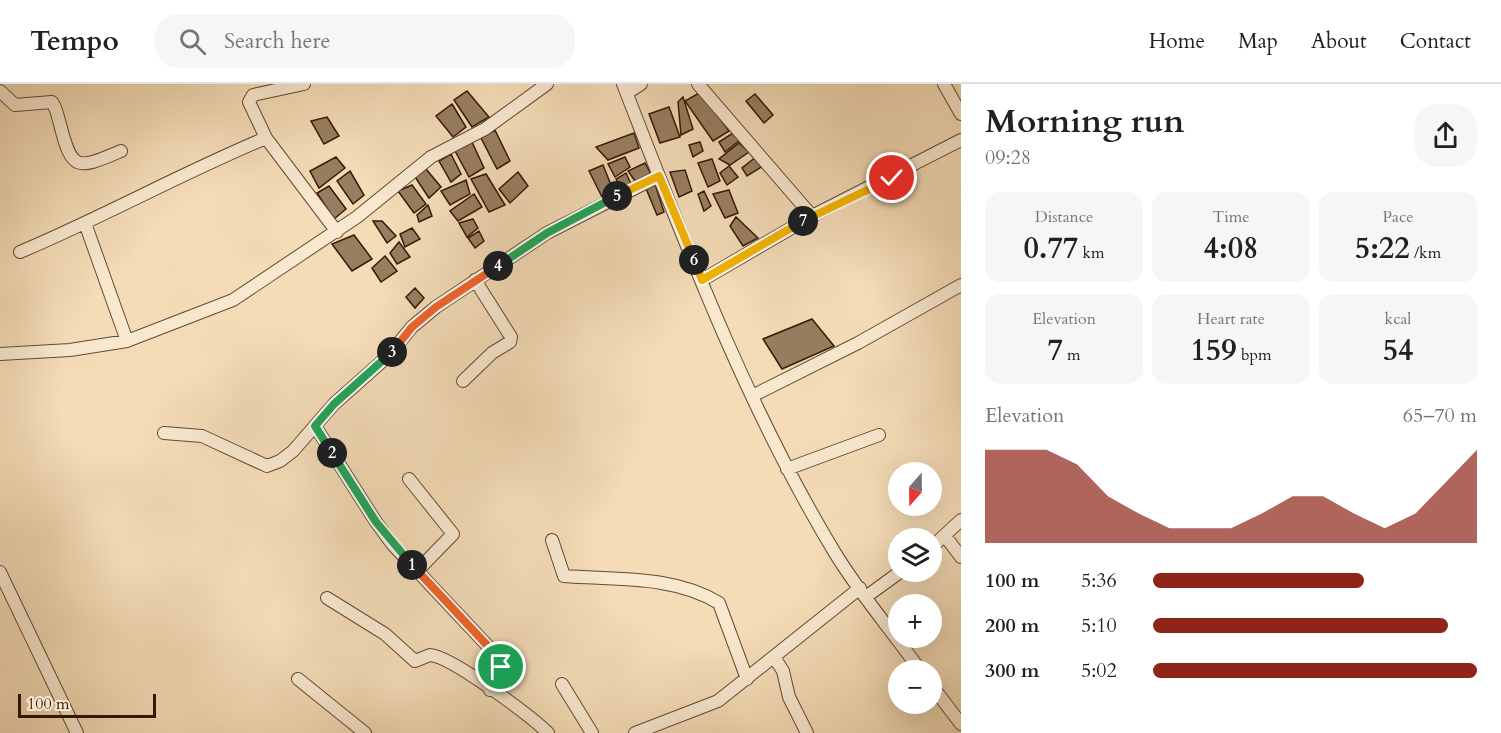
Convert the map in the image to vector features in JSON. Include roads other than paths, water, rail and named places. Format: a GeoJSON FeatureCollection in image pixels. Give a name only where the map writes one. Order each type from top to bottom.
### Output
{"type":"FeatureCollection","features":[{"type":"Feature","properties":{"kind":"street"},"geometry":{"type":"LineString","coordinates":[[303,84],[250,97],[249,102],[266,138],[337,232]]}},
{"type":"Feature","properties":{"kind":"street"},"geometry":{"type":"LineString","coordinates":[[0,354],[70,350],[127,340],[233,300],[337,232],[431,158],[485,129],[547,84]]}},
{"type":"Feature","properties":{"kind":"street"},"geometry":{"type":"LineString","coordinates":[[641,84],[625,88],[659,176],[752,396],[787,469],[836,555],[913,660]]}},
{"type":"Feature","properties":{"kind":"street"},"geometry":{"type":"LineString","coordinates":[[698,84],[812,216]]}},
{"type":"Feature","properties":{"kind":"street"},"geometry":{"type":"LineString","coordinates":[[944,84],[961,114]]}},
{"type":"Feature","properties":{"kind":"street"},"geometry":{"type":"LineString","coordinates":[[0,91],[15,105],[52,102],[57,109],[72,160],[78,164],[89,163],[121,150]]}},
{"type":"Feature","properties":{"kind":"street"},"geometry":{"type":"LineString","coordinates":[[20,252],[85,224],[202,165],[266,138]]}},
{"type":"Feature","properties":{"kind":"street"},"geometry":{"type":"LineString","coordinates":[[702,280],[812,216],[961,140]]}},
{"type":"Feature","properties":{"kind":"street"},"geometry":{"type":"LineString","coordinates":[[164,433],[202,436],[267,466],[286,456],[334,404],[402,342],[412,327],[436,307],[547,233],[659,176]]}},
{"type":"Feature","properties":{"kind":"street"},"geometry":{"type":"LineString","coordinates":[[85,224],[127,340]]}},
{"type":"Feature","properties":{"kind":"street"},"geometry":{"type":"LineString","coordinates":[[464,381],[492,353],[510,342],[511,337],[475,280]]}},
{"type":"Feature","properties":{"kind":"street"},"geometry":{"type":"LineString","coordinates":[[752,396],[858,344],[961,285]]}},
{"type":"Feature","properties":{"kind":"street"},"geometry":{"type":"LineString","coordinates":[[315,426],[376,522],[500,659],[501,667],[489,690]]}},
{"type":"Feature","properties":{"kind":"street"},"geometry":{"type":"LineString","coordinates":[[787,469],[879,435]]}},
{"type":"Feature","properties":{"kind":"street"},"geometry":{"type":"LineString","coordinates":[[409,479],[453,534],[452,538],[418,570]]}},
{"type":"Feature","properties":{"kind":"street"},"geometry":{"type":"LineString","coordinates":[[942,539],[961,520]]}},
{"type":"Feature","properties":{"kind":"street"},"geometry":{"type":"LineString","coordinates":[[945,536],[961,557]]}},
{"type":"Feature","properties":{"kind":"street"},"geometry":{"type":"LineString","coordinates":[[552,540],[564,576],[644,581],[684,588],[719,603],[747,679]]}},
{"type":"Feature","properties":{"kind":"street"},"geometry":{"type":"LineString","coordinates":[[0,572],[77,733]]}},
{"type":"Feature","properties":{"kind":"street"},"geometry":{"type":"LineString","coordinates":[[635,733],[718,701],[863,592],[888,578]]}},
{"type":"Feature","properties":{"kind":"street"},"geometry":{"type":"LineString","coordinates":[[327,598],[385,634],[415,661],[434,655],[489,690],[548,733]]}},
{"type":"Feature","properties":{"kind":"street"},"geometry":{"type":"LineString","coordinates":[[774,657],[783,671],[789,697],[807,733]]}},
{"type":"Feature","properties":{"kind":"street"},"geometry":{"type":"LineString","coordinates":[[298,679],[365,733]]}},
{"type":"Feature","properties":{"kind":"street"},"geometry":{"type":"LineString","coordinates":[[562,684],[592,733]]}},
{"type":"Feature","properties":{"kind":"street"},"geometry":{"type":"LineString","coordinates":[[942,699],[961,724]]}}]}
